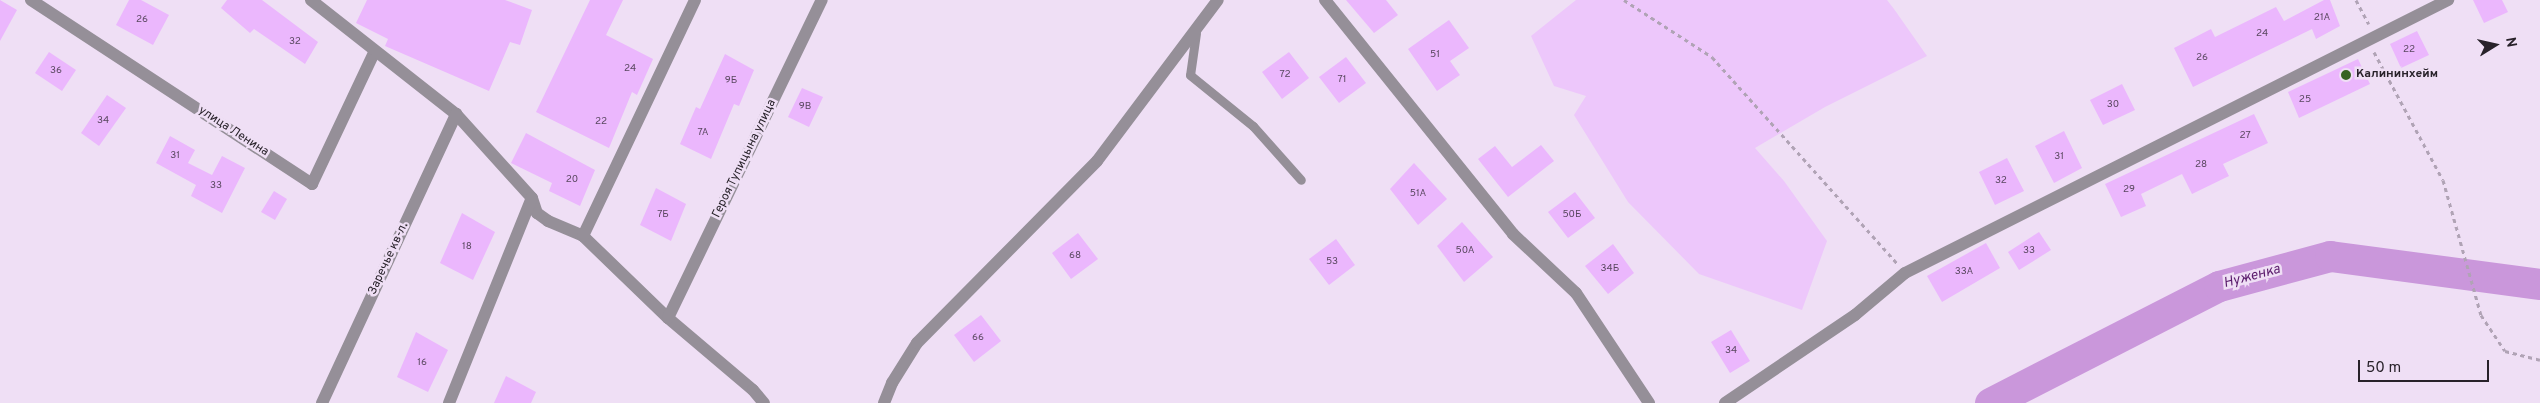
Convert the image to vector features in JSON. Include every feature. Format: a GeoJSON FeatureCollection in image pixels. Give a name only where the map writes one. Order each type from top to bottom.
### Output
{"type":"FeatureCollection","features":[{"type":"Feature","properties":{"kind":"street","name":"улица Ленина"},"geometry":{"type":"LineString","coordinates":[[31,0],[312,184],[375,51]]}},
{"type":"Feature","properties":{"kind":"street"},"geometry":{"type":"LineString","coordinates":[[311,0],[456,114],[532,198],[537,213],[548,221],[583,236],[668,318],[754,390],[764,403]]}},
{"type":"Feature","properties":{"kind":"street"},"geometry":{"type":"LineString","coordinates":[[583,236],[695,0]]}},
{"type":"Feature","properties":{"kind":"street","name":"Героя Тупицына улица"},"geometry":{"type":"LineString","coordinates":[[668,318],[822,0]]}},
{"type":"Feature","properties":{"kind":"street"},"geometry":{"type":"LineString","coordinates":[[884,403],[892,383],[917,343],[1097,161],[1196,33],[1218,0]]}},
{"type":"Feature","properties":{"kind":"street"},"geometry":{"type":"LineString","coordinates":[[1325,0],[1514,234],[1576,293],[1649,403]]}},
{"type":"Feature","properties":{"kind":"street"},"geometry":{"type":"LineString","coordinates":[[1725,403],[1855,315],[1906,273],[2448,0]]}},
{"type":"Feature","properties":{"kind":"street","name":"Заречье кв-л."},"geometry":{"type":"LineString","coordinates":[[322,403],[456,114]]}},
{"type":"Feature","properties":{"kind":"street"},"geometry":{"type":"LineString","coordinates":[[449,403],[532,198]]}},
{"type":"Feature","properties":{"kind":"lane"},"geometry":{"type":"LineString","coordinates":[[1196,33],[1190,76],[1253,126],[1301,180]]}},
{"type":"Feature","properties":{"kind":"path"},"geometry":{"type":"LineString","coordinates":[[1624,0],[1712,57],[1906,273]]}},
{"type":"Feature","properties":{"kind":"path"},"geometry":{"type":"LineString","coordinates":[[2356,0],[2372,38],[2443,180],[2481,316],[2505,350],[2540,360]]}},
{"type":"Feature","properties":{"kind":"shaded area"},"geometry":{"type":"Polygon","coordinates":[[[1576,0],[1887,0],[1894,9],[1927,56],[1825,107],[1755,148],[1784,181],[1827,241],[1802,310],[1699,274],[1628,202],[1574,115],[1586,96],[1554,86],[1531,36],[1576,0]]]}},
{"type":"Feature","properties":{"kind":"building"},"geometry":{"type":"Polygon","coordinates":[[[0,0],[17,10],[0,41],[0,0]]]}},
{"type":"Feature","properties":{"kind":"building"},"geometry":{"type":"Polygon","coordinates":[[[129,0],[141,0],[169,15],[153,45],[116,25],[129,0]]]}},
{"type":"Feature","properties":{"kind":"building"},"geometry":{"type":"Polygon","coordinates":[[[227,0],[262,0],[318,42],[305,64],[254,29],[250,33],[221,8],[227,0]]]}},
{"type":"Feature","properties":{"kind":"building"},"geometry":{"type":"Polygon","coordinates":[[[367,0],[505,0],[532,10],[520,45],[510,42],[489,91],[385,46],[388,39],[356,23],[367,0]]]}},
{"type":"Feature","properties":{"kind":"building"},"geometry":{"type":"Polygon","coordinates":[[[590,0],[623,0],[606,35],[653,59],[637,95],[632,92],[609,148],[536,112],[590,0]]]}},
{"type":"Feature","properties":{"kind":"building"},"geometry":{"type":"Polygon","coordinates":[[[1346,0],[1386,0],[1398,15],[1374,33],[1346,0]]]}},
{"type":"Feature","properties":{"kind":"building"},"geometry":{"type":"Polygon","coordinates":[[[2324,0],[2330,0],[2340,26],[2316,39],[2312,29],[2193,87],[2174,48],[2211,29],[2215,37],[2276,7],[2284,21],[2324,0]]]}},
{"type":"Feature","properties":{"kind":"building"},"geometry":{"type":"Polygon","coordinates":[[[2473,0],[2502,0],[2508,12],[2484,23],[2473,0]]]}},
{"type":"Feature","properties":{"kind":"building"},"geometry":{"type":"Polygon","coordinates":[[[1449,20],[1469,48],[1450,61],[1460,75],[1437,91],[1408,49],[1449,20]]]}},
{"type":"Feature","properties":{"kind":"building"},"geometry":{"type":"Polygon","coordinates":[[[2417,31],[2429,55],[2401,68],[2390,44],[2417,31]]]}},
{"type":"Feature","properties":{"kind":"building"},"geometry":{"type":"Polygon","coordinates":[[[49,52],[76,70],[62,91],[35,73],[49,52]]]}},
{"type":"Feature","properties":{"kind":"building"},"geometry":{"type":"Polygon","coordinates":[[[1289,52],[1309,78],[1282,99],[1262,72],[1289,52]]]}},
{"type":"Feature","properties":{"kind":"building"},"geometry":{"type":"Polygon","coordinates":[[[725,54],[754,70],[739,106],[734,104],[711,159],[680,144],[696,107],[700,109],[725,54]]]}},
{"type":"Feature","properties":{"kind":"building"},"geometry":{"type":"Polygon","coordinates":[[[1346,57],[1366,83],[1339,103],[1319,77],[1346,57]]]}},
{"type":"Feature","properties":{"kind":"building"},"geometry":{"type":"Polygon","coordinates":[[[2358,59],[2370,84],[2299,118],[2288,92],[2358,59]]]}},
{"type":"Feature","properties":{"kind":"building"},"geometry":{"type":"Polygon","coordinates":[[[2122,84],[2135,110],[2103,125],[2090,100],[2122,84]]]}},
{"type":"Feature","properties":{"kind":"building"},"geometry":{"type":"Polygon","coordinates":[[[802,88],[823,97],[809,127],[788,117],[802,88]]]}},
{"type":"Feature","properties":{"kind":"building"},"geometry":{"type":"Polygon","coordinates":[[[107,95],[126,108],[99,146],[81,133],[107,95]]]}},
{"type":"Feature","properties":{"kind":"building"},"geometry":{"type":"Polygon","coordinates":[[[2254,114],[2268,143],[2223,164],[2229,176],[2192,194],[2182,174],[2141,194],[2146,206],[2121,217],[2105,184],[2254,114]]]}},
{"type":"Feature","properties":{"kind":"building"},"geometry":{"type":"Polygon","coordinates":[[[2064,131],[2082,168],[2054,183],[2035,146],[2064,131]]]}},
{"type":"Feature","properties":{"kind":"building"},"geometry":{"type":"Polygon","coordinates":[[[526,133],[595,170],[580,206],[549,191],[552,183],[511,163],[526,133]]]}},
{"type":"Feature","properties":{"kind":"building"},"geometry":{"type":"Polygon","coordinates":[[[170,136],[195,150],[188,163],[212,175],[222,156],[245,168],[222,213],[191,196],[196,185],[156,163],[170,136]]]}},
{"type":"Feature","properties":{"kind":"building"},"geometry":{"type":"Polygon","coordinates":[[[1541,145],[1554,161],[1508,197],[1478,159],[1495,146],[1512,167],[1541,145]]]}},
{"type":"Feature","properties":{"kind":"building"},"geometry":{"type":"Polygon","coordinates":[[[2007,158],[2024,191],[1995,205],[1979,172],[2007,158]]]}},
{"type":"Feature","properties":{"kind":"building"},"geometry":{"type":"Polygon","coordinates":[[[1414,163],[1447,199],[1418,225],[1390,189],[1414,163]]]}},
{"type":"Feature","properties":{"kind":"building"},"geometry":{"type":"Polygon","coordinates":[[[656,188],[686,204],[671,241],[640,225],[656,188]]]}},
{"type":"Feature","properties":{"kind":"building"},"geometry":{"type":"Polygon","coordinates":[[[274,191],[287,199],[275,220],[261,212],[274,191]]]}},
{"type":"Feature","properties":{"kind":"building"},"geometry":{"type":"Polygon","coordinates":[[[1575,192],[1595,218],[1568,238],[1548,212],[1575,192]]]}},
{"type":"Feature","properties":{"kind":"building"},"geometry":{"type":"Polygon","coordinates":[[[462,213],[495,232],[473,280],[440,263],[462,213]]]}},
{"type":"Feature","properties":{"kind":"building"},"geometry":{"type":"Polygon","coordinates":[[[1462,222],[1493,257],[1464,282],[1437,246],[1462,222]]]}},
{"type":"Feature","properties":{"kind":"building"},"geometry":{"type":"Polygon","coordinates":[[[2039,232],[2051,250],[2019,270],[2008,252],[2039,232]]]}},
{"type":"Feature","properties":{"kind":"building"},"geometry":{"type":"Polygon","coordinates":[[[1078,233],[1098,259],[1071,279],[1052,253],[1078,233]]]}},
{"type":"Feature","properties":{"kind":"building"},"geometry":{"type":"Polygon","coordinates":[[[1336,239],[1355,265],[1329,285],[1309,259],[1336,239]]]}},
{"type":"Feature","properties":{"kind":"building"},"geometry":{"type":"Polygon","coordinates":[[[1986,243],[2000,268],[1942,302],[1927,276],[1986,243]]]}},
{"type":"Feature","properties":{"kind":"building"},"geometry":{"type":"Polygon","coordinates":[[[1613,244],[1634,273],[1608,294],[1585,266],[1613,244]]]}},
{"type":"Feature","properties":{"kind":"building"},"geometry":{"type":"Polygon","coordinates":[[[981,315],[1001,341],[974,362],[954,335],[981,315]]]}},
{"type":"Feature","properties":{"kind":"building"},"geometry":{"type":"Polygon","coordinates":[[[1731,330],[1750,361],[1730,373],[1711,342],[1731,330]]]}},
{"type":"Feature","properties":{"kind":"building"},"geometry":{"type":"Polygon","coordinates":[[[416,332],[448,350],[428,392],[397,377],[416,332]]]}},
{"type":"Feature","properties":{"kind":"building"},"geometry":{"type":"Polygon","coordinates":[[[506,376],[536,392],[531,403],[494,403],[506,376]]]}},
{"type":"Feature","properties":{"kind":"waterway","name":"Нуженка"},"geometry":{"type":"LineString","coordinates":[[1990,403],[2219,286],[2330,256],[2540,284]]}},
{"type":"Feature","properties":{"kind":"place","name":"Калининхейм"},"geometry":{"type":"Point","coordinates":[2346,75]}}]}
